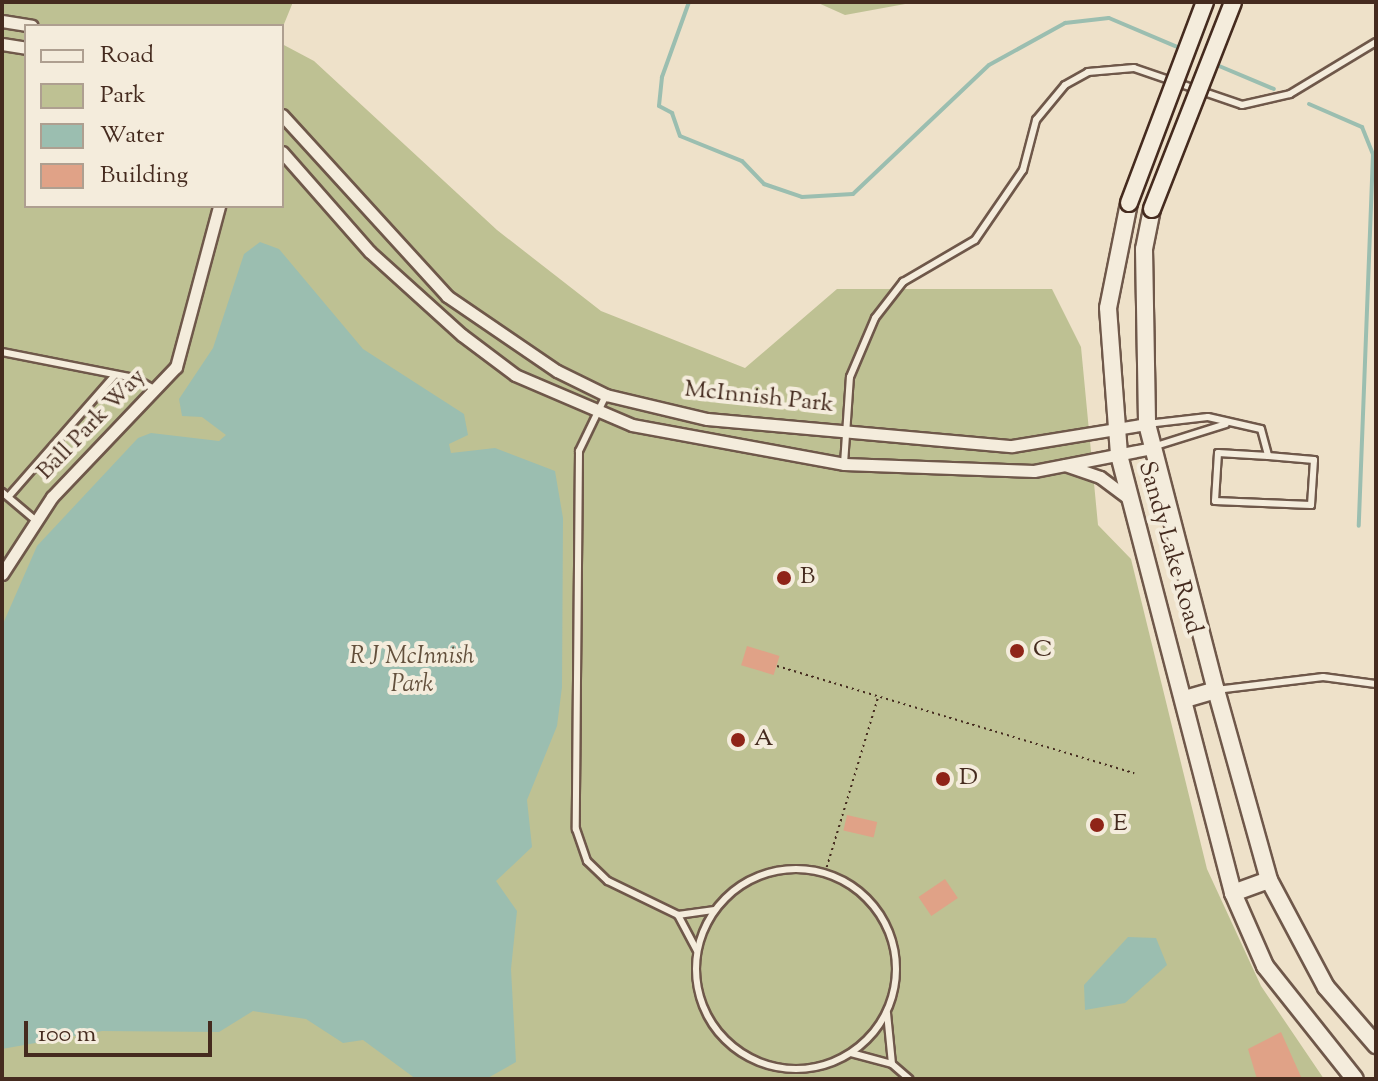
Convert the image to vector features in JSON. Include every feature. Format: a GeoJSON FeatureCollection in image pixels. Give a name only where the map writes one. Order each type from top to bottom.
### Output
{"type":"FeatureCollection","features":[{"type":"Feature","properties":{"kind":"main road","name":"Sandy Lake Road"},"geometry":{"type":"LineString","coordinates":[[1205,2],[1129,203],[1108,308],[1114,430],[1233,893],[1265,966],[1355,1079]]}},
{"type":"Feature","properties":{"kind":"main road","name":"Sandy Lake Road"},"geometry":{"type":"LineString","coordinates":[[1233,2],[1152,209],[1144,249],[1147,424],[1269,880],[1326,987],[1376,1045]]}},
{"type":"Feature","properties":{"kind":"main road"},"geometry":{"type":"LineString","coordinates":[[1185,699],[1216,690]]}},
{"type":"Feature","properties":{"kind":"main road"},"geometry":{"type":"LineString","coordinates":[[1233,893],[1269,880]]}},
{"type":"Feature","properties":{"kind":"street"},"geometry":{"type":"LineString","coordinates":[[2,21],[24,25]]}},
{"type":"Feature","properties":{"kind":"street"},"geometry":{"type":"LineString","coordinates":[[2,44],[24,48]]}},
{"type":"Feature","properties":{"kind":"street","name":"McInnish Park"},"geometry":{"type":"LineString","coordinates":[[284,117],[447,296],[606,395],[707,419],[1012,446],[1147,424]]}},
{"type":"Feature","properties":{"kind":"street","name":"McInnish Park"},"geometry":{"type":"LineString","coordinates":[[284,154],[414,296],[515,375],[596,412],[699,443],[844,464],[1034,471],[1152,448]]}},
{"type":"Feature","properties":{"kind":"street","name":"Ball Park Way"},"geometry":{"type":"LineString","coordinates":[[2,574],[35,520],[158,392],[193,321],[219,208]]}},
{"type":"Feature","properties":{"kind":"street"},"geometry":{"type":"LineString","coordinates":[[1065,465],[1100,477],[1132,501]]}},
{"type":"Feature","properties":{"kind":"lane"},"geometry":{"type":"LineString","coordinates":[[844,464],[850,377],[875,318],[903,282],[975,240],[1023,170],[1036,120],[1065,85],[1111,66],[1134,68],[1242,105],[1290,94],[1376,42]]}},
{"type":"Feature","properties":{"kind":"lane"},"geometry":{"type":"LineString","coordinates":[[2,352],[114,376],[158,392]]}},
{"type":"Feature","properties":{"kind":"lane"},"geometry":{"type":"LineString","coordinates":[[35,520],[5,494],[114,376]]}},
{"type":"Feature","properties":{"kind":"lane"},"geometry":{"type":"LineString","coordinates":[[606,395],[579,451],[576,829],[587,861],[608,881],[678,915],[715,910]]}},
{"type":"Feature","properties":{"kind":"lane"},"geometry":{"type":"LineString","coordinates":[[1147,424],[1198,417],[1261,429],[1268,456]]}},
{"type":"Feature","properties":{"kind":"lane"},"geometry":{"type":"LineString","coordinates":[[1152,448],[1226,424]]}},
{"type":"Feature","properties":{"kind":"lane"},"geometry":{"type":"LineString","coordinates":[[1218,453],[1268,456],[1314,460],[1311,505],[1215,501],[1218,453]]}},
{"type":"Feature","properties":{"kind":"lane"},"geometry":{"type":"LineString","coordinates":[[1216,690],[1323,677],[1376,684]]}},
{"type":"Feature","properties":{"kind":"lane"},"geometry":{"type":"LineString","coordinates":[[892,1064],[887,1010],[895,983],[887,927],[872,904],[825,873],[776,870],[731,892],[715,910],[697,950],[698,987],[711,1022],[746,1056],[797,1069],[851,1053],[892,1064],[909,1079]]}},
{"type":"Feature","properties":{"kind":"lane"},"geometry":{"type":"LineString","coordinates":[[678,915],[697,950]]}},
{"type":"Feature","properties":{"kind":"lane"},"geometry":{"type":"LineString","coordinates":[[851,1053],[887,1010]]}},
{"type":"Feature","properties":{"kind":"path"},"geometry":{"type":"LineString","coordinates":[[777,666],[1134,773]]}},
{"type":"Feature","properties":{"kind":"path"},"geometry":{"type":"LineString","coordinates":[[825,873],[878,696]]}},
{"type":"Feature","properties":{"kind":"green space","name":"R J McInnish Park"},"geometry":{"type":"Polygon","coordinates":[[[2,2],[293,2],[284,24],[24,24],[24,208],[284,208],[284,45],[314,61],[497,230],[601,311],[745,368],[837,289],[1052,289],[1081,347],[1098,525],[1131,559],[1207,869],[1261,986],[1324,1079],[2,1079],[2,2]]]}},
{"type":"Feature","properties":{"kind":"green space"},"geometry":{"type":"Polygon","coordinates":[[[816,2],[916,2],[845,15],[816,2]]]}},
{"type":"Feature","properties":{"kind":"water"},"geometry":{"type":"Polygon","coordinates":[[[260,242],[279,249],[363,349],[464,414],[468,435],[449,444],[451,453],[495,448],[555,471],[563,518],[562,687],[557,726],[527,800],[532,847],[496,881],[517,911],[511,969],[516,1062],[486,1079],[416,1079],[363,1040],[343,1043],[306,1019],[253,1011],[219,1032],[102,1031],[2,1049],[2,626],[37,546],[138,438],[151,433],[219,441],[226,435],[202,417],[182,416],[179,399],[213,348],[244,254],[260,242]]]}},
{"type":"Feature","properties":{"kind":"water"},"geometry":{"type":"Polygon","coordinates":[[[1128,937],[1156,938],[1167,965],[1125,1003],[1085,1010],[1084,985],[1128,937]]]}},
{"type":"Feature","properties":{"kind":"building"},"geometry":{"type":"Polygon","coordinates":[[[747,646],[780,656],[774,675],[741,665],[747,646]]]}},
{"type":"Feature","properties":{"kind":"building"},"geometry":{"type":"Polygon","coordinates":[[[847,815],[877,822],[874,838],[843,831],[847,815]]]}},
{"type":"Feature","properties":{"kind":"building"},"geometry":{"type":"Polygon","coordinates":[[[945,879],[958,898],[931,916],[918,897],[945,879]]]}},
{"type":"Feature","properties":{"kind":"building"},"geometry":{"type":"Polygon","coordinates":[[[1281,1032],[1302,1079],[1257,1079],[1248,1049],[1281,1032]]]}},
{"type":"Feature","properties":{"kind":"waterway"},"geometry":{"type":"LineString","coordinates":[[689,2],[662,77],[659,106],[672,113],[680,136],[742,161],[764,184],[802,197],[853,194],[989,65],[1065,23],[1109,18],[1182,49]]}},
{"type":"Feature","properties":{"kind":"waterway"},"geometry":{"type":"LineString","coordinates":[[1212,63],[1274,89]]}},
{"type":"Feature","properties":{"kind":"waterway"},"geometry":{"type":"LineString","coordinates":[[1309,104],[1362,127],[1373,154],[1359,526]]}},
{"type":"Feature","properties":{"kind":"place","name":"B"},"geometry":{"type":"Point","coordinates":[784,578]}},
{"type":"Feature","properties":{"kind":"place","name":"C"},"geometry":{"type":"Point","coordinates":[1017,651]}},
{"type":"Feature","properties":{"kind":"place","name":"A"},"geometry":{"type":"Point","coordinates":[738,740]}},
{"type":"Feature","properties":{"kind":"place","name":"D"},"geometry":{"type":"Point","coordinates":[943,779]}},
{"type":"Feature","properties":{"kind":"place","name":"E"},"geometry":{"type":"Point","coordinates":[1097,825]}}]}
